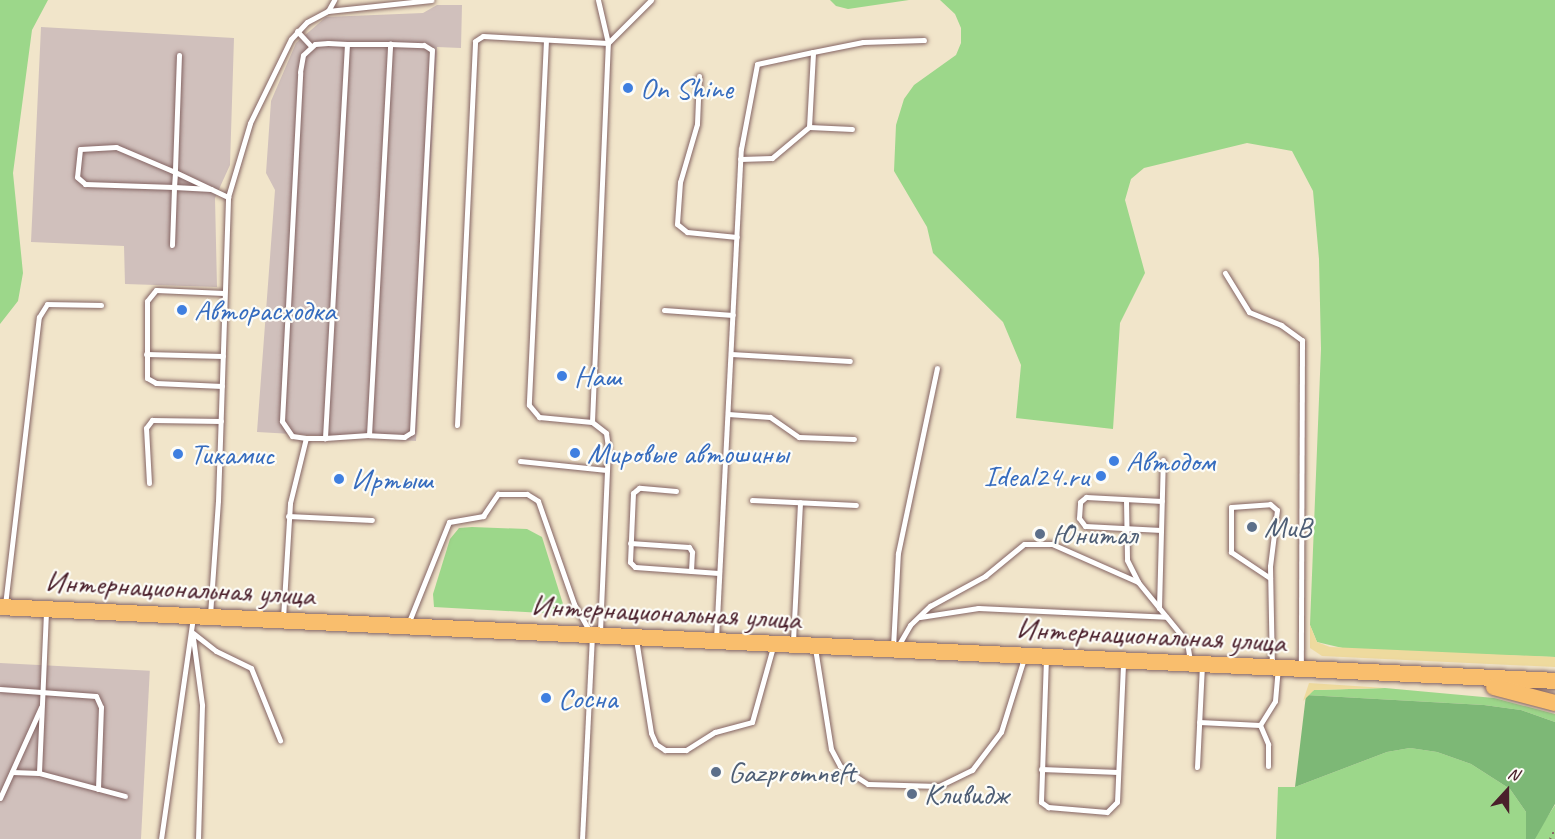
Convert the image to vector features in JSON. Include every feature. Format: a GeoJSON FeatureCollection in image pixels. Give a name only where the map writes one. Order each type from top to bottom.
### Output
{"type":"FeatureCollection","features":[{"type":"Feature","properties":{"kind":"main road","name":"Интернациональная улица"},"geometry":{"type":"LineString","coordinates":[[2,607],[46,609],[193,624],[210,617],[1329,670]]}},
{"type":"Feature","properties":{"kind":"main road"},"geometry":{"type":"LineString","coordinates":[[1329,670],[1555,681]]}},
{"type":"Feature","properties":{"kind":"main road"},"geometry":{"type":"LineString","coordinates":[[1329,670],[1460,682],[1524,693],[1555,703]]}},
{"type":"Feature","properties":{"kind":"lane"},"geometry":{"type":"LineString","coordinates":[[328,11],[334,0]]}},
{"type":"Feature","properties":{"kind":"lane"},"geometry":{"type":"LineString","coordinates":[[210,617],[221,421],[228,197],[256,105],[297,31],[328,11],[431,0]]}},
{"type":"Feature","properties":{"kind":"lane"},"geometry":{"type":"LineString","coordinates":[[592,422],[608,43],[598,0]]}},
{"type":"Feature","properties":{"kind":"lane"},"geometry":{"type":"LineString","coordinates":[[457,425],[473,45],[483,36],[608,43],[651,0]]}},
{"type":"Feature","properties":{"kind":"lane"},"geometry":{"type":"LineString","coordinates":[[297,31],[311,46]]}},
{"type":"Feature","properties":{"kind":"lane"},"geometry":{"type":"LineString","coordinates":[[546,40],[529,405],[539,417],[592,422],[601,426],[608,438],[582,839]]}},
{"type":"Feature","properties":{"kind":"lane"},"geometry":{"type":"LineString","coordinates":[[716,641],[741,159],[757,64],[863,42],[924,40]]}},
{"type":"Feature","properties":{"kind":"lane"},"geometry":{"type":"LineString","coordinates":[[325,438],[347,44]]}},
{"type":"Feature","properties":{"kind":"lane"},"geometry":{"type":"LineString","coordinates":[[369,435],[390,44]]}},
{"type":"Feature","properties":{"kind":"lane"},"geometry":{"type":"LineString","coordinates":[[424,45],[432,50],[413,426],[412,432],[404,437],[369,435],[306,438],[292,436],[282,421],[300,72],[303,55],[311,46],[424,45]]}},
{"type":"Feature","properties":{"kind":"lane"},"geometry":{"type":"LineString","coordinates":[[809,127],[813,51]]}},
{"type":"Feature","properties":{"kind":"lane"},"geometry":{"type":"LineString","coordinates":[[172,245],[179,55]]}},
{"type":"Feature","properties":{"kind":"lane"},"geometry":{"type":"LineString","coordinates":[[699,76],[697,124],[680,182],[677,224],[687,232],[737,237]]}},
{"type":"Feature","properties":{"kind":"lane"},"geometry":{"type":"LineString","coordinates":[[741,159],[772,159],[809,127],[852,129]]}},
{"type":"Feature","properties":{"kind":"lane"},"geometry":{"type":"LineString","coordinates":[[211,189],[85,184],[77,177],[78,154],[85,146],[116,147],[175,172],[228,197]]}},
{"type":"Feature","properties":{"kind":"lane"},"geometry":{"type":"LineString","coordinates":[[1225,273],[1249,312],[1281,325],[1302,340],[1301,669]]}},
{"type":"Feature","properties":{"kind":"lane"},"geometry":{"type":"LineString","coordinates":[[222,386],[150,381],[145,373],[147,301],[152,293],[225,293]]}},
{"type":"Feature","properties":{"kind":"lane"},"geometry":{"type":"LineString","coordinates":[[2,607],[39,317],[48,304],[101,305]]}},
{"type":"Feature","properties":{"kind":"lane"},"geometry":{"type":"LineString","coordinates":[[664,310],[733,315]]}},
{"type":"Feature","properties":{"kind":"lane"},"geometry":{"type":"LineString","coordinates":[[146,354],[223,356]]}},
{"type":"Feature","properties":{"kind":"lane"},"geometry":{"type":"LineString","coordinates":[[731,354],[850,361]]}},
{"type":"Feature","properties":{"kind":"lane"},"geometry":{"type":"LineString","coordinates":[[894,650],[898,553],[937,368]]}},
{"type":"Feature","properties":{"kind":"lane"},"geometry":{"type":"LineString","coordinates":[[728,414],[770,417],[799,437],[854,439]]}},
{"type":"Feature","properties":{"kind":"lane"},"geometry":{"type":"LineString","coordinates":[[149,483],[146,428],[152,420],[221,421]]}},
{"type":"Feature","properties":{"kind":"lane"},"geometry":{"type":"LineString","coordinates":[[283,620],[288,516],[306,438]]}},
{"type":"Feature","properties":{"kind":"lane"},"geometry":{"type":"LineString","coordinates":[[1159,608],[1164,460]]}},
{"type":"Feature","properties":{"kind":"lane"},"geometry":{"type":"LineString","coordinates":[[520,461],[607,470]]}},
{"type":"Feature","properties":{"kind":"lane"},"geometry":{"type":"LineString","coordinates":[[676,490],[636,489],[630,562],[635,567],[719,573]]}},
{"type":"Feature","properties":{"kind":"lane"},"geometry":{"type":"LineString","coordinates":[[407,626],[449,522],[483,516],[498,494],[527,495],[541,506],[574,604],[596,635]]}},
{"type":"Feature","properties":{"kind":"lane"},"geometry":{"type":"LineString","coordinates":[[1161,530],[1085,526],[1079,518],[1080,502],[1086,497],[1162,501]]}},
{"type":"Feature","properties":{"kind":"lane"},"geometry":{"type":"LineString","coordinates":[[752,500],[856,505]]}},
{"type":"Feature","properties":{"kind":"lane"},"geometry":{"type":"LineString","coordinates":[[1126,500],[1125,551],[1138,582],[1186,642],[1196,664],[1199,722],[1197,767]]}},
{"type":"Feature","properties":{"kind":"lane"},"geometry":{"type":"LineString","coordinates":[[792,645],[800,502]]}},
{"type":"Feature","properties":{"kind":"lane"},"geometry":{"type":"LineString","coordinates":[[1260,725],[1275,701],[1270,578],[1278,526],[1275,506],[1231,507],[1231,552],[1270,578]]}},
{"type":"Feature","properties":{"kind":"lane"},"geometry":{"type":"LineString","coordinates":[[288,516],[372,520]]}},
{"type":"Feature","properties":{"kind":"lane"},"geometry":{"type":"LineString","coordinates":[[630,543],[688,547],[692,552],[691,571]]}},
{"type":"Feature","properties":{"kind":"lane"},"geometry":{"type":"LineString","coordinates":[[894,650],[917,617],[985,576],[1024,544],[1052,544],[1138,582]]}},
{"type":"Feature","properties":{"kind":"lane"},"geometry":{"type":"LineString","coordinates":[[917,617],[978,608],[1167,617]]}},
{"type":"Feature","properties":{"kind":"lane"},"geometry":{"type":"LineString","coordinates":[[39,773],[46,609]]}},
{"type":"Feature","properties":{"kind":"lane"},"geometry":{"type":"LineString","coordinates":[[193,624],[216,651],[250,668],[280,740]]}},
{"type":"Feature","properties":{"kind":"lane"},"geometry":{"type":"LineString","coordinates":[[161,839],[176,716],[193,624]]}},
{"type":"Feature","properties":{"kind":"lane"},"geometry":{"type":"LineString","coordinates":[[193,624],[202,705],[198,839]]}},
{"type":"Feature","properties":{"kind":"lane"},"geometry":{"type":"LineString","coordinates":[[636,637],[651,733],[656,744],[665,750],[686,750],[715,732],[752,722],[774,644]]}},
{"type":"Feature","properties":{"kind":"lane"},"geometry":{"type":"LineString","coordinates":[[814,646],[831,749],[840,766],[868,784],[939,786],[972,770],[1001,732],[1025,656]]}},
{"type":"Feature","properties":{"kind":"lane"},"geometry":{"type":"LineString","coordinates":[[1046,657],[1040,797],[1044,805],[1107,812],[1117,802],[1123,661]]}},
{"type":"Feature","properties":{"kind":"lane"},"geometry":{"type":"LineString","coordinates":[[0,689],[91,693],[100,701],[98,789]]}},
{"type":"Feature","properties":{"kind":"lane"},"geometry":{"type":"LineString","coordinates":[[0,798],[42,703]]}},
{"type":"Feature","properties":{"kind":"lane"},"geometry":{"type":"LineString","coordinates":[[1199,722],[1260,725]]}},
{"type":"Feature","properties":{"kind":"lane"},"geometry":{"type":"LineString","coordinates":[[1260,725],[1268,744],[1268,766]]}},
{"type":"Feature","properties":{"kind":"lane"},"geometry":{"type":"LineString","coordinates":[[1041,769],[1118,772]]}},
{"type":"Feature","properties":{"kind":"lane"},"geometry":{"type":"LineString","coordinates":[[12,772],[39,773],[125,796]]}},
{"type":"Feature","properties":{"kind":"path"},"geometry":{"type":"LineString","coordinates":[[1550,839],[1555,829]]}},
{"type":"Feature","properties":{"kind":"shaded area"},"geometry":{"type":"Polygon","coordinates":[[[437,5],[462,5],[461,48],[437,47],[416,441],[257,432],[275,190],[266,173],[271,101],[296,43],[326,17],[423,13],[437,5]]]}},
{"type":"Feature","properties":{"kind":"shaded area"},"geometry":{"type":"Polygon","coordinates":[[[41,27],[234,38],[230,165],[215,198],[217,287],[125,284],[124,246],[31,242],[41,27]]]}},
{"type":"Feature","properties":{"kind":"shaded area"},"geometry":{"type":"Polygon","coordinates":[[[0,663],[150,671],[141,839],[0,839],[0,663]]]}},
{"type":"Feature","properties":{"kind":"green space"},"geometry":{"type":"Polygon","coordinates":[[[0,0],[48,0],[32,30],[13,173],[23,273],[18,301],[0,324],[0,0]]]}},
{"type":"Feature","properties":{"kind":"green space"},"geometry":{"type":"Polygon","coordinates":[[[830,0],[909,0],[848,9],[836,6],[830,0]]]}},
{"type":"Feature","properties":{"kind":"green space"},"geometry":{"type":"Polygon","coordinates":[[[940,0],[1555,0],[1555,657],[1351,650],[1317,642],[1310,625],[1321,349],[1319,259],[1313,191],[1292,151],[1247,143],[1144,168],[1131,179],[1125,200],[1145,273],[1120,323],[1113,429],[1016,418],[1021,365],[1003,322],[933,253],[927,227],[894,171],[896,125],[904,99],[914,85],[956,55],[961,43],[961,28],[955,14],[940,0]]]}},
{"type":"Feature","properties":{"kind":"green space"},"geometry":{"type":"Polygon","coordinates":[[[459,528],[527,529],[542,537],[563,604],[560,614],[434,607],[433,594],[450,539],[459,528]]]}},
{"type":"Feature","properties":{"kind":"green space"},"geometry":{"type":"Polygon","coordinates":[[[1385,688],[1494,698],[1555,714],[1555,722],[1521,710],[1484,705],[1306,695],[1314,690],[1385,688]]]}},
{"type":"Feature","properties":{"kind":"green space"},"geometry":{"type":"Polygon","coordinates":[[[1306,695],[1484,705],[1521,710],[1555,722],[1555,804],[1535,839],[1526,839],[1526,812],[1510,789],[1471,764],[1437,752],[1410,748],[1387,752],[1295,787],[1306,695]]]}},
{"type":"Feature","properties":{"kind":"green space"},"geometry":{"type":"Polygon","coordinates":[[[1410,748],[1437,752],[1471,764],[1510,789],[1526,812],[1526,839],[1276,839],[1278,787],[1295,787],[1387,752],[1410,748]]]}},
{"type":"Feature","properties":{"kind":"green space"},"geometry":{"type":"Polygon","coordinates":[[[1555,805],[1555,839],[1535,839],[1535,836],[1555,805]]]}},
{"type":"Feature","properties":{"kind":"sand"},"geometry":{"type":"Polygon","coordinates":[[[1310,625],[1317,642],[1330,647],[1555,657],[1555,667],[1322,656],[1310,648],[1310,625]]]}},
{"type":"Feature","properties":{"kind":"sand"},"geometry":{"type":"Polygon","coordinates":[[[1309,683],[1385,688],[1314,690],[1303,701],[1309,683]]]}},
{"type":"Feature","properties":{"kind":"place","name":"On Shine"},"geometry":{"type":"Point","coordinates":[628,88]}},
{"type":"Feature","properties":{"kind":"place","name":"Авторасходка"},"geometry":{"type":"Point","coordinates":[182,310]}},
{"type":"Feature","properties":{"kind":"place","name":"Наш"},"geometry":{"type":"Point","coordinates":[562,376]}},
{"type":"Feature","properties":{"kind":"place","name":"Мировые автошины"},"geometry":{"type":"Point","coordinates":[575,453]}},
{"type":"Feature","properties":{"kind":"place","name":"Тикамис"},"geometry":{"type":"Point","coordinates":[178,454]}},
{"type":"Feature","properties":{"kind":"place","name":"Автодом"},"geometry":{"type":"Point","coordinates":[1114,461]}},
{"type":"Feature","properties":{"kind":"place","name":"Ideal24.ru"},"geometry":{"type":"Point","coordinates":[1101,476]}},
{"type":"Feature","properties":{"kind":"place","name":"Иртыш"},"geometry":{"type":"Point","coordinates":[339,479]}},
{"type":"Feature","properties":{"kind":"place","name":"МиВ"},"geometry":{"type":"Point","coordinates":[1252,527]}},
{"type":"Feature","properties":{"kind":"place","name":"Юнитал"},"geometry":{"type":"Point","coordinates":[1040,534]}},
{"type":"Feature","properties":{"kind":"place","name":"Сосна"},"geometry":{"type":"Point","coordinates":[546,698]}},
{"type":"Feature","properties":{"kind":"place","name":"Gazpromneft"},"geometry":{"type":"Point","coordinates":[716,772]}},
{"type":"Feature","properties":{"kind":"place","name":"Кливидж"},"geometry":{"type":"Point","coordinates":[912,794]}}]}
